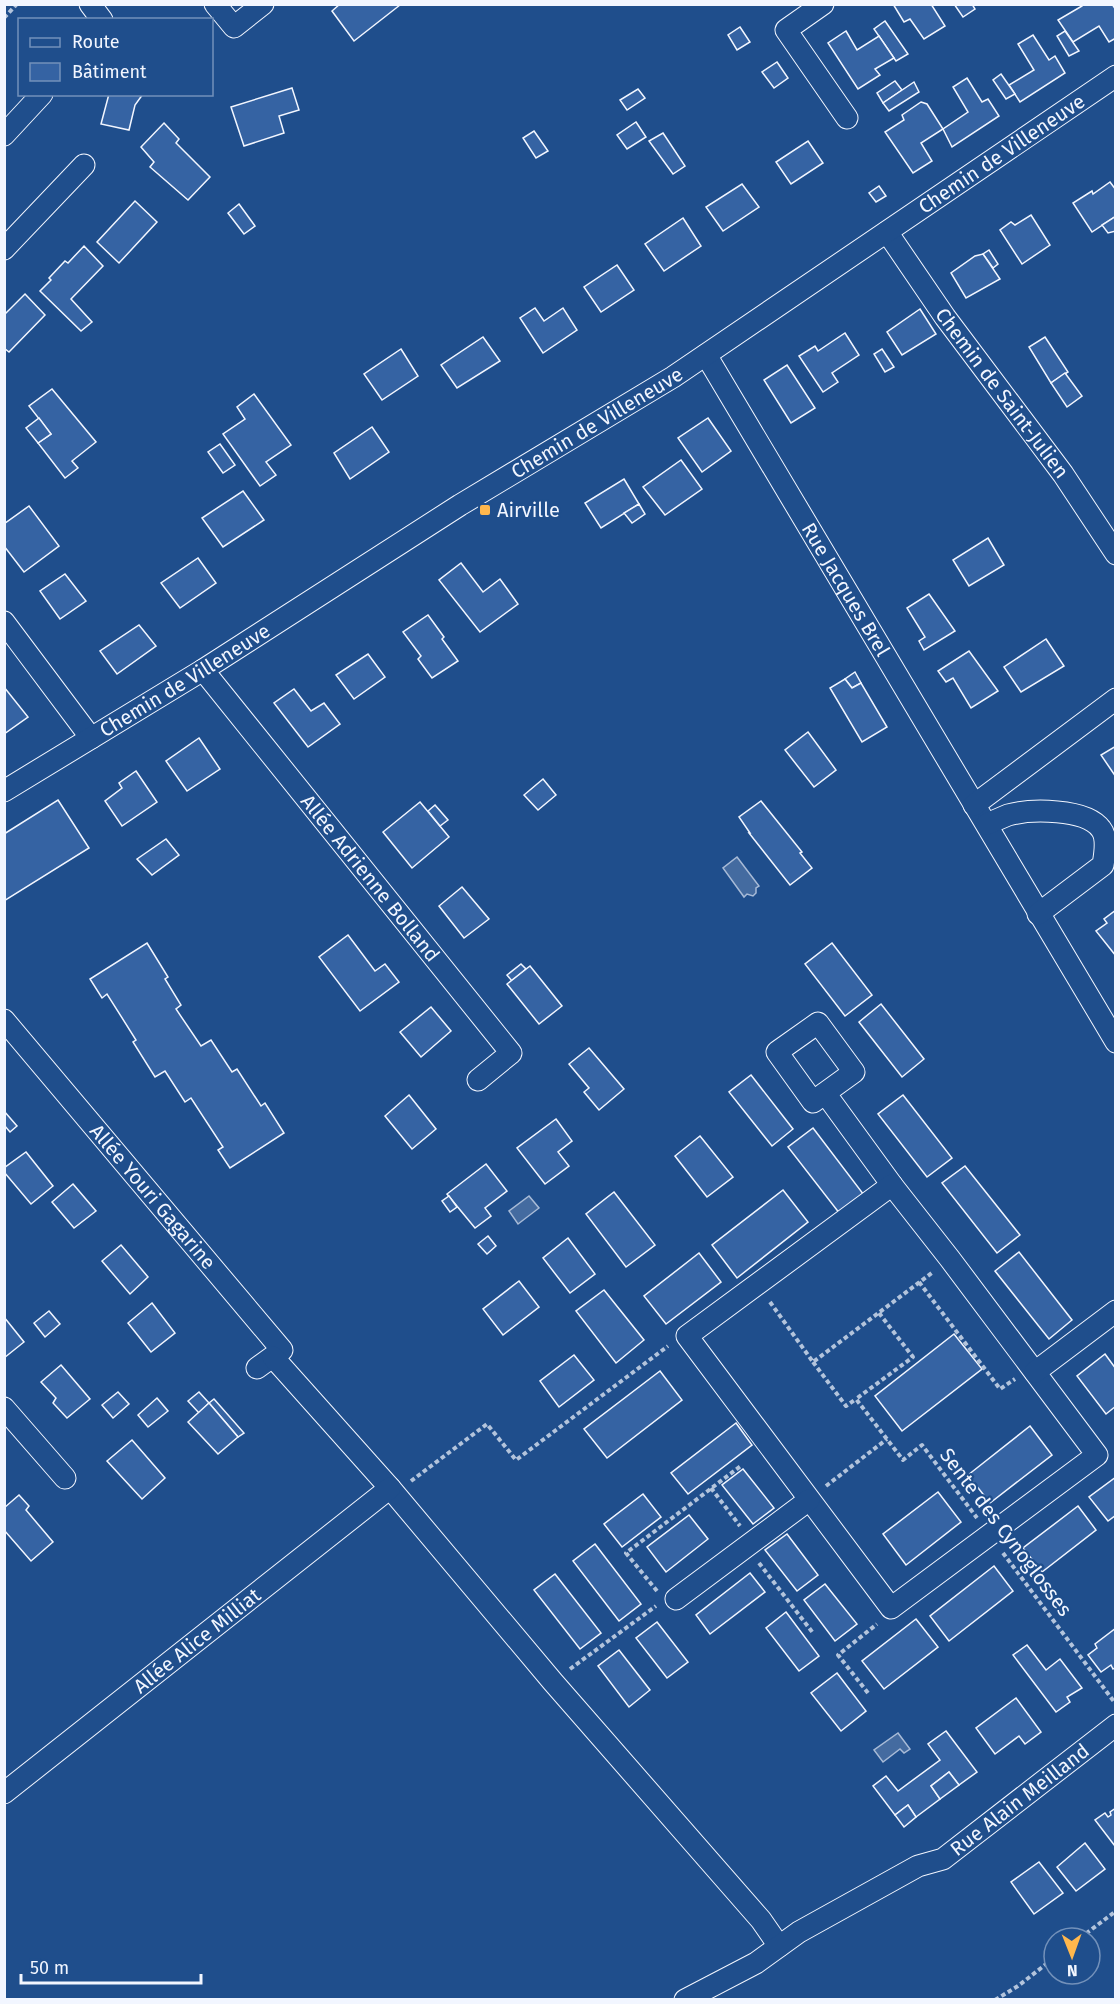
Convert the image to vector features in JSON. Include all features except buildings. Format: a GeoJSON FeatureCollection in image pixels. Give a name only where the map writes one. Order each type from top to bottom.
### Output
{"type":"FeatureCollection","features":[{"type":"Feature","properties":{"kind":"street"},"geometry":{"type":"LineString","coordinates":[[90,4],[100,18]]}},
{"type":"Feature","properties":{"kind":"street"},"geometry":{"type":"LineString","coordinates":[[215,4],[234,27],[263,4]]}},
{"type":"Feature","properties":{"kind":"street"},"geometry":{"type":"LineString","coordinates":[[823,4],[786,30],[846,118]]}},
{"type":"Feature","properties":{"kind":"street","name":"Chemin de Villeneuve"},"geometry":{"type":"LineString","coordinates":[[4,791],[203,670],[460,505],[706,355],[1116,76]]}},
{"type":"Feature","properties":{"kind":"street"},"geometry":{"type":"LineString","coordinates":[[4,135],[40,96]]}},
{"type":"Feature","properties":{"kind":"street"},"geometry":{"type":"LineString","coordinates":[[4,249],[84,165]]}},
{"type":"Feature","properties":{"kind":"street","name":"Chemin de Saint-Julien"},"geometry":{"type":"LineString","coordinates":[[887,232],[945,317],[1063,474],[1116,554]]}},
{"type":"Feature","properties":{"kind":"street","name":"Rue Jacques Brel"},"geometry":{"type":"LineString","coordinates":[[706,355],[1116,1042]]}},
{"type":"Feature","properties":{"kind":"street"},"geometry":{"type":"LineString","coordinates":[[4,622],[91,738]]}},
{"type":"Feature","properties":{"kind":"street","name":"Allée Adrienne Bolland"},"geometry":{"type":"LineString","coordinates":[[203,670],[511,1053],[478,1080]]}},
{"type":"Feature","properties":{"kind":"street"},"geometry":{"type":"LineString","coordinates":[[974,804],[1116,699]]}},
{"type":"Feature","properties":{"kind":"street"},"geometry":{"type":"LineString","coordinates":[[987,824],[1010,815],[1054,812],[1091,820],[1102,830],[1106,846],[1103,865],[1038,914]]}},
{"type":"Feature","properties":{"kind":"street","name":"Allée Youri Gagarine"},"geometry":{"type":"LineString","coordinates":[[4,1020],[282,1350],[265,1363],[392,1491]]}},
{"type":"Feature","properties":{"kind":"street"},"geometry":{"type":"LineString","coordinates":[[825,1093],[891,1185],[950,1259],[1097,1455],[891,1608],[687,1336],[891,1185]]}},
{"type":"Feature","properties":{"kind":"street"},"geometry":{"type":"LineString","coordinates":[[1033,1370],[1116,1311]]}},
{"type":"Feature","properties":{"kind":"street"},"geometry":{"type":"LineString","coordinates":[[4,1408],[65,1478]]}},
{"type":"Feature","properties":{"kind":"street"},"geometry":{"type":"LineString","coordinates":[[392,1491],[553,1682],[761,1920],[779,1946]]}},
{"type":"Feature","properties":{"kind":"street","name":"Allée Alice Milliat"},"geometry":{"type":"LineString","coordinates":[[4,1793],[392,1491]]}},
{"type":"Feature","properties":{"kind":"street"},"geometry":{"type":"LineString","coordinates":[[670,1600],[809,1500]]}},
{"type":"Feature","properties":{"kind":"street","name":"Rue Alain Meilland"},"geometry":{"type":"LineString","coordinates":[[685,2000],[756,1963],[799,1932],[918,1866],[943,1859],[1116,1725]]}},
{"type":"Feature","properties":{"kind":"path"},"geometry":{"type":"LineString","coordinates":[[4,18],[17,4]]}},
{"type":"Feature","properties":{"kind":"path"},"geometry":{"type":"LineString","coordinates":[[813,1362],[950,1259]]}},
{"type":"Feature","properties":{"kind":"path"},"geometry":{"type":"LineString","coordinates":[[919,1282],[1000,1389],[1033,1370]]}},
{"type":"Feature","properties":{"kind":"path"},"geometry":{"type":"LineString","coordinates":[[757,1285],[846,1406],[913,1357],[879,1313]]}},
{"type":"Feature","properties":{"kind":"path"},"geometry":{"type":"LineString","coordinates":[[392,1491],[487,1424],[516,1460],[667,1346],[687,1336]]}},
{"type":"Feature","properties":{"kind":"path","name":"Sente des Cynoglosses"},"geometry":{"type":"LineString","coordinates":[[856,1399],[903,1460],[922,1445],[1116,1704]]}},
{"type":"Feature","properties":{"kind":"path"},"geometry":{"type":"LineString","coordinates":[[809,1500],[887,1439]]}},
{"type":"Feature","properties":{"kind":"path"},"geometry":{"type":"LineString","coordinates":[[553,1682],[670,1600],[626,1552],[741,1465]]}},
{"type":"Feature","properties":{"kind":"path"},"geometry":{"type":"LineString","coordinates":[[868,1693],[838,1654],[886,1617],[891,1608]]}},
{"type":"Feature","properties":{"kind":"path"},"geometry":{"type":"LineString","coordinates":[[1096,1926],[1116,1911]]}},
{"type":"Feature","properties":{"kind":"path"},"geometry":{"type":"LineString","coordinates":[[995,2000],[1042,1967]]}},
{"type":"Feature","properties":{"kind":"water"},"geometry":{"type":"Polygon","coordinates":[[[737,857],[759,886],[753,896],[747,894],[744,897],[723,868],[737,857]]]}},
{"type":"Feature","properties":{"kind":"water"},"geometry":{"type":"Polygon","coordinates":[[[529,1196],[539,1208],[518,1224],[509,1211],[529,1196]]]}},
{"type":"Feature","properties":{"kind":"water"},"geometry":{"type":"Polygon","coordinates":[[[898,1733],[910,1749],[904,1753],[900,1749],[883,1762],[874,1750],[898,1733]]]}},
{"type":"Feature","properties":{"kind":"place","name":"Airville"},"geometry":{"type":"Point","coordinates":[485,510]}}]}
